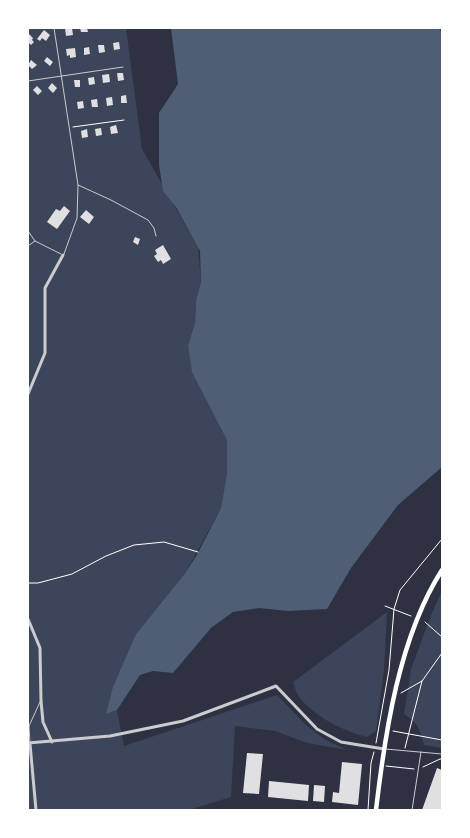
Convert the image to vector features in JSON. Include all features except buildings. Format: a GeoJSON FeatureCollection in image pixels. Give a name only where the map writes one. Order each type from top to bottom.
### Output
{"type":"FeatureCollection","features":[{"type":"Feature","properties":{"kind":"main road"},"geometry":{"type":"LineString","coordinates":[[376,810],[384,749],[402,666],[418,619],[442,570]]}},
{"type":"Feature","properties":{"kind":"street"},"geometry":{"type":"LineString","coordinates":[[28,394],[46,353],[44,288],[63,256]]}},
{"type":"Feature","properties":{"kind":"street"},"geometry":{"type":"LineString","coordinates":[[28,619],[40,648],[40,701],[43,722],[52,742]]}},
{"type":"Feature","properties":{"kind":"street"},"geometry":{"type":"LineString","coordinates":[[36,810],[29,744],[110,736],[183,721],[276,686],[316,729],[342,742],[384,749]]}},
{"type":"Feature","properties":{"kind":"lane"},"geometry":{"type":"LineString","coordinates":[[28,231],[35,240],[63,256],[77,218],[78,186],[54,28]]}},
{"type":"Feature","properties":{"kind":"lane"},"geometry":{"type":"LineString","coordinates":[[28,82],[123,67]]}},
{"type":"Feature","properties":{"kind":"lane"},"geometry":{"type":"LineString","coordinates":[[78,186],[111,200],[148,220],[154,228],[156,236]]}},
{"type":"Feature","properties":{"kind":"lane"},"geometry":{"type":"LineString","coordinates":[[28,246],[35,240]]}},
{"type":"Feature","properties":{"kind":"lane"},"geometry":{"type":"LineString","coordinates":[[29,744],[29,726],[40,701]]}},
{"type":"Feature","properties":{"kind":"lane"},"geometry":{"type":"LineString","coordinates":[[384,749],[442,754]]}},
{"type":"Feature","properties":{"kind":"lane"},"geometry":{"type":"LineString","coordinates":[[412,810],[421,752]]}},
{"type":"Feature","properties":{"kind":"path"},"geometry":{"type":"LineString","coordinates":[[70,127],[124,120]]}},
{"type":"Feature","properties":{"kind":"path"},"geometry":{"type":"LineString","coordinates":[[368,810],[371,763],[378,738],[389,670],[394,609],[400,590],[442,539]]}},
{"type":"Feature","properties":{"kind":"path"},"geometry":{"type":"LineString","coordinates":[[28,583],[38,583],[72,574],[106,556],[134,545],[164,542],[198,552]]}},
{"type":"Feature","properties":{"kind":"path"},"geometry":{"type":"LineString","coordinates":[[385,606],[411,616]]}},
{"type":"Feature","properties":{"kind":"path"},"geometry":{"type":"LineString","coordinates":[[426,622],[442,637]]}},
{"type":"Feature","properties":{"kind":"path"},"geometry":{"type":"LineString","coordinates":[[405,751],[422,681],[442,652]]}},
{"type":"Feature","properties":{"kind":"path"},"geometry":{"type":"LineString","coordinates":[[395,696],[422,681]]}},
{"type":"Feature","properties":{"kind":"path"},"geometry":{"type":"LineString","coordinates":[[388,730],[442,740]]}},
{"type":"Feature","properties":{"kind":"path"},"geometry":{"type":"LineString","coordinates":[[371,763],[419,769],[442,759]]}},
{"type":"Feature","properties":{"kind":"shaded area"},"geometry":{"type":"Polygon","coordinates":[[[28,28],[126,28],[142,149],[198,247],[201,282],[196,300],[195,323],[188,344],[227,440],[227,473],[221,508],[186,572],[136,634],[106,714],[117,710],[124,746],[277,695],[307,726],[324,739],[347,750],[307,743],[275,731],[235,726],[231,797],[189,810],[28,810],[28,28]]]}},
{"type":"Feature","properties":{"kind":"shaded area"},"geometry":{"type":"Polygon","coordinates":[[[171,28],[438,28],[442,32],[442,467],[398,505],[351,568],[327,609],[288,611],[259,608],[233,612],[211,628],[173,673],[153,671],[140,675],[117,710],[106,714],[113,687],[136,634],[186,572],[221,508],[227,473],[227,440],[192,372],[188,345],[195,323],[196,300],[201,282],[200,251],[176,207],[163,191],[159,165],[159,113],[178,84],[171,28]]]}},
{"type":"Feature","properties":{"kind":"shaded area"},"geometry":{"type":"Polygon","coordinates":[[[442,591],[442,748],[424,745],[418,727],[404,714],[411,669],[442,591]]]}},
{"type":"Feature","properties":{"kind":"shaded area"},"geometry":{"type":"Polygon","coordinates":[[[387,612],[384,671],[376,731],[367,737],[348,731],[321,717],[299,697],[293,682],[387,612]]]}}]}
